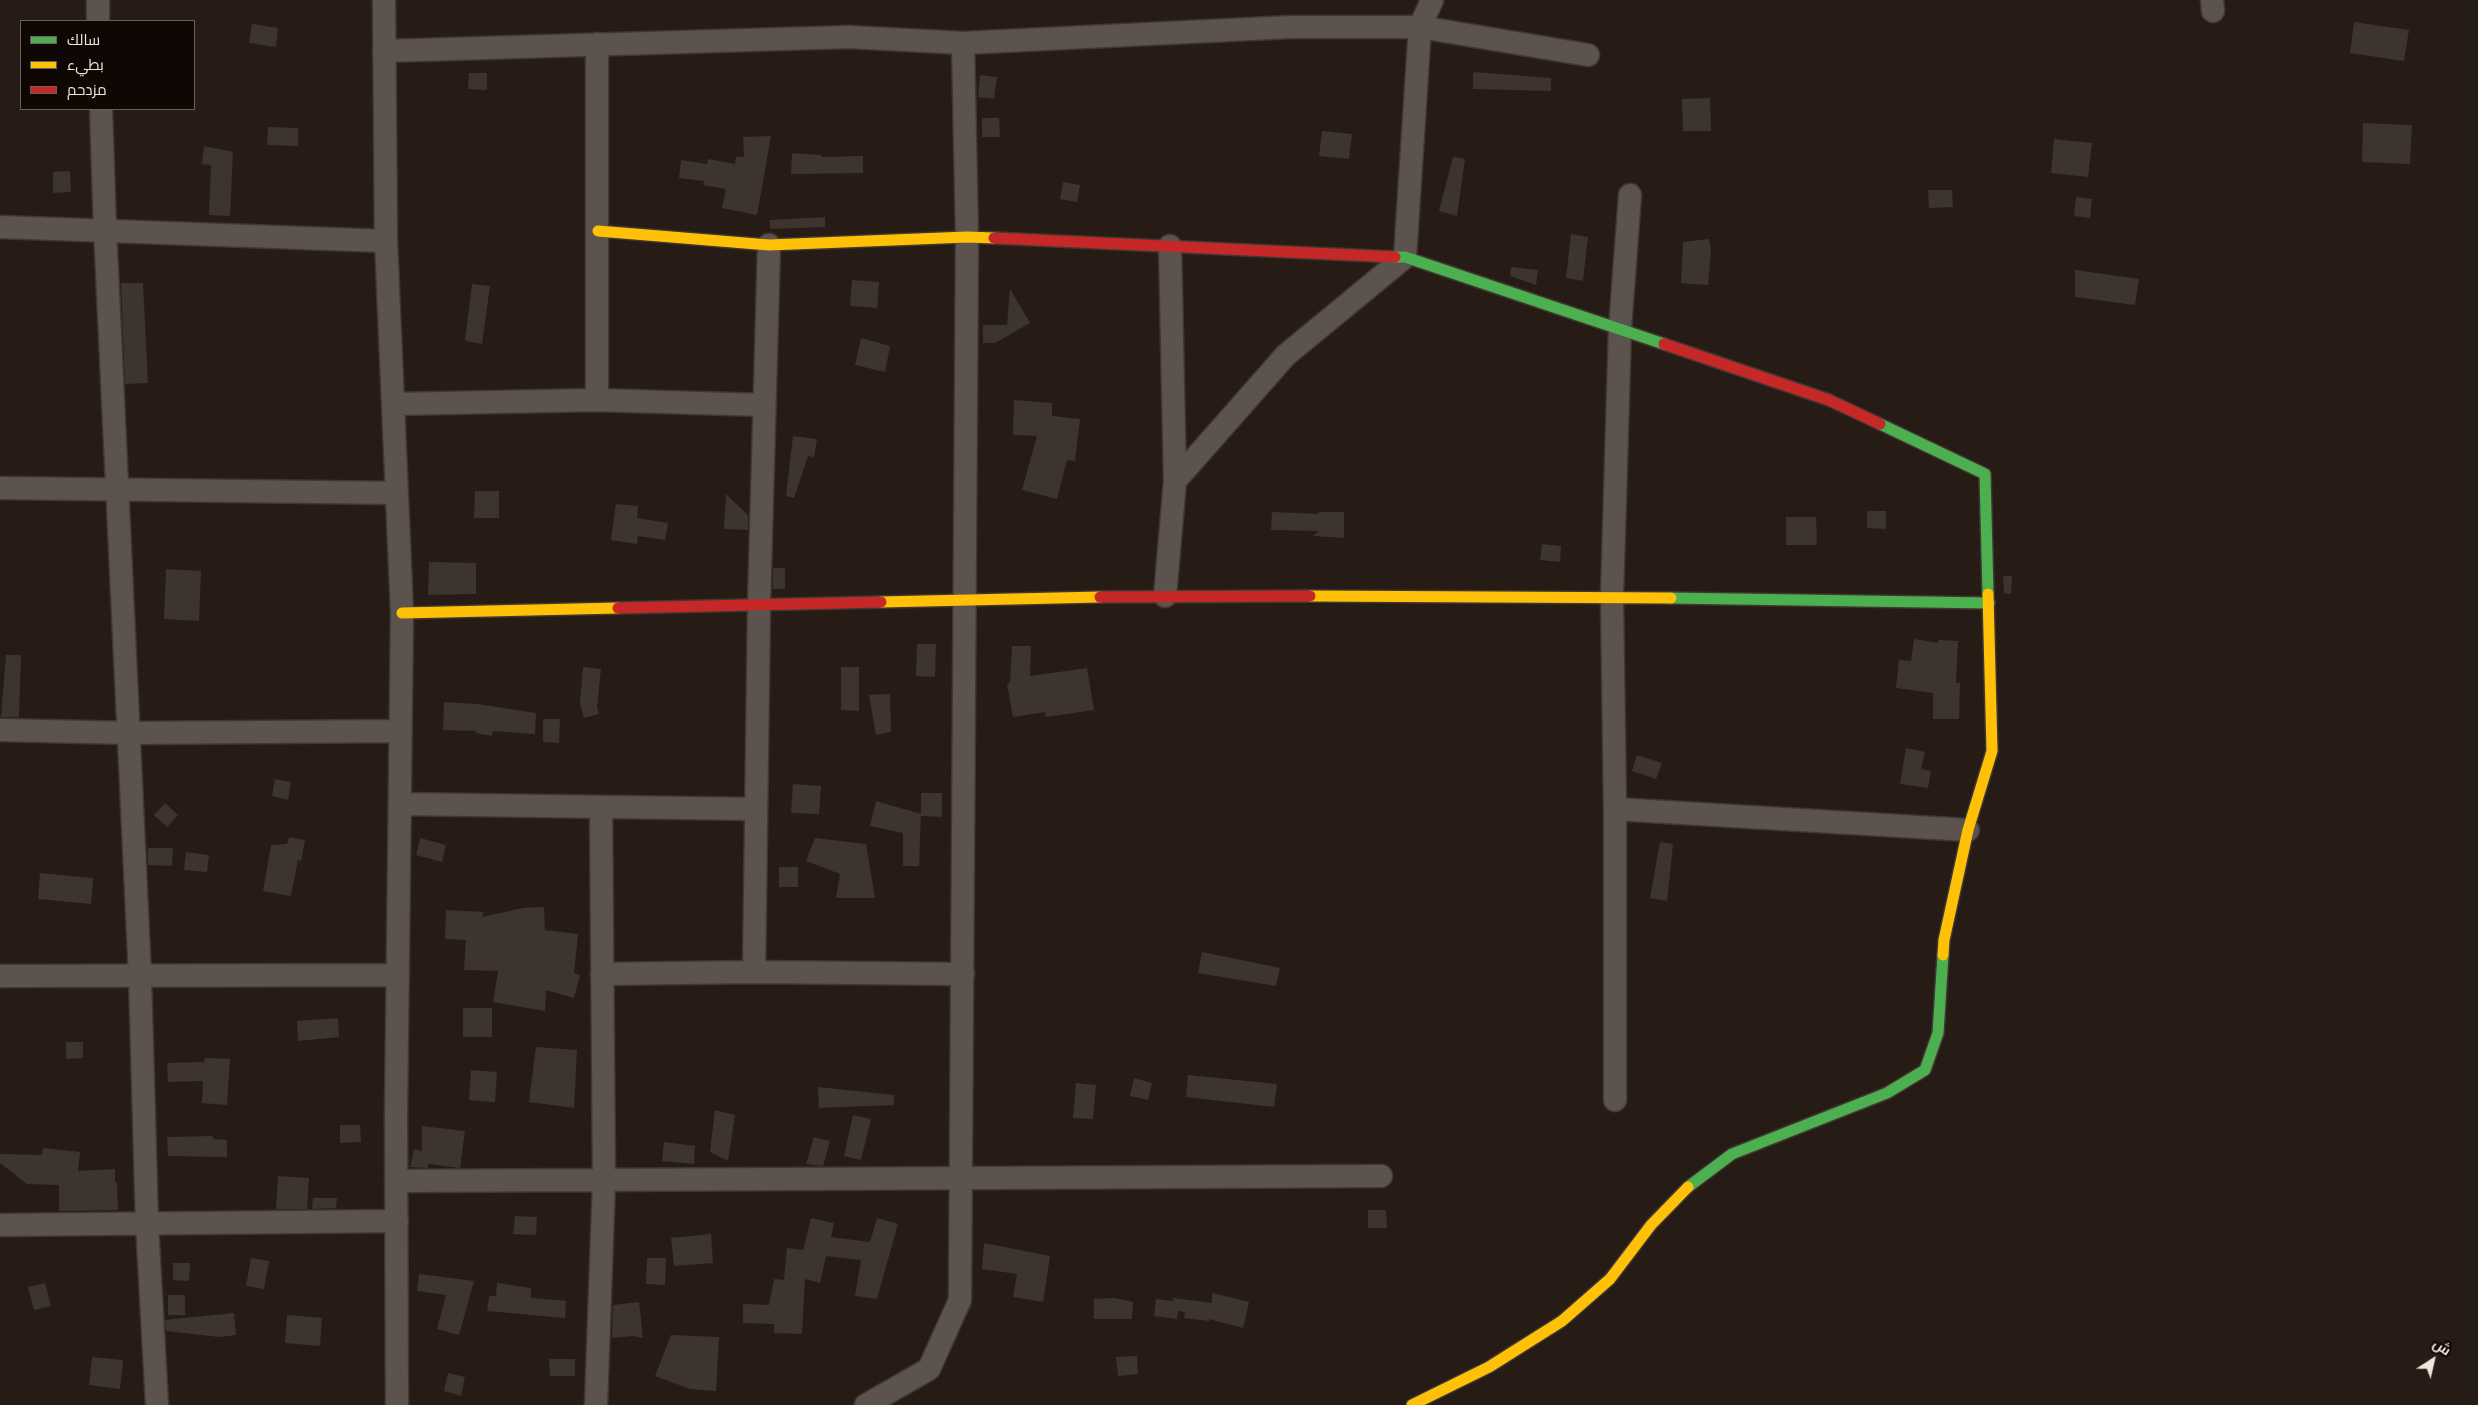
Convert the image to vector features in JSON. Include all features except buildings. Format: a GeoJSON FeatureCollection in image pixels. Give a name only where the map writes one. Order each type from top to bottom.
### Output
{"type":"FeatureCollection","features":[{"type":"Feature","properties":{"kind":"street"},"geometry":{"type":"LineString","coordinates":[[98,0],[98,20]]}},
{"type":"Feature","properties":{"kind":"street"},"geometry":{"type":"LineString","coordinates":[[384,0],[386,241],[402,612],[396,1181],[397,1405]]}},
{"type":"Feature","properties":{"kind":"street"},"geometry":{"type":"LineString","coordinates":[[1175,481],[1286,355],[1405,257],[1420,27],[1432,0]]}},
{"type":"Feature","properties":{"kind":"street"},"geometry":{"type":"LineString","coordinates":[[384,51],[849,37],[963,43],[1291,27],[1420,27],[1588,55]]}},
{"type":"Feature","properties":{"kind":"street"},"geometry":{"type":"LineString","coordinates":[[866,1405],[929,1369],[960,1300],[967,237],[963,43]]}},
{"type":"Feature","properties":{"kind":"street"},"geometry":{"type":"LineString","coordinates":[[597,400],[598,44]]}},
{"type":"Feature","properties":{"kind":"street"},"geometry":{"type":"LineString","coordinates":[[101,110],[105,229],[130,733],[140,976],[147,1224],[157,1405]]}},
{"type":"Feature","properties":{"kind":"street"},"geometry":{"type":"LineString","coordinates":[[1615,1100],[1615,809],[1612,597],[1620,328],[1630,195]]}},
{"type":"Feature","properties":{"kind":"street"},"geometry":{"type":"LineString","coordinates":[[0,226],[386,241]]}},
{"type":"Feature","properties":{"kind":"street"},"geometry":{"type":"LineString","coordinates":[[598,231],[769,245],[967,237],[1405,257],[1829,400],[1985,474],[1992,751],[1968,830],[1944,940],[1938,1033],[1925,1070],[1887,1093],[1732,1154],[1690,1184],[1651,1225],[1610,1279],[1562,1320],[1489,1367],[1412,1405]]}},
{"type":"Feature","properties":{"kind":"street"},"geometry":{"type":"LineString","coordinates":[[754,972],[759,605],[769,245]]}},
{"type":"Feature","properties":{"kind":"street"},"geometry":{"type":"LineString","coordinates":[[1165,596],[1175,481],[1170,246]]}},
{"type":"Feature","properties":{"kind":"street"},"geometry":{"type":"LineString","coordinates":[[393,404],[597,400],[764,405]]}},
{"type":"Feature","properties":{"kind":"street"},"geometry":{"type":"LineString","coordinates":[[0,488],[118,491],[397,493]]}},
{"type":"Feature","properties":{"kind":"street"},"geometry":{"type":"LineString","coordinates":[[402,612],[1165,596],[1612,597],[1989,603]]}},
{"type":"Feature","properties":{"kind":"street"},"geometry":{"type":"LineString","coordinates":[[0,730],[130,733],[400,731]]}},
{"type":"Feature","properties":{"kind":"street"},"geometry":{"type":"LineString","coordinates":[[400,804],[756,809]]}},
{"type":"Feature","properties":{"kind":"street"},"geometry":{"type":"LineString","coordinates":[[596,1405],[604,1180],[601,807]]}},
{"type":"Feature","properties":{"kind":"street"},"geometry":{"type":"LineString","coordinates":[[1615,809],[1968,830]]}},
{"type":"Feature","properties":{"kind":"street"},"geometry":{"type":"LineString","coordinates":[[602,974],[754,972],[963,974]]}},
{"type":"Feature","properties":{"kind":"street"},"geometry":{"type":"LineString","coordinates":[[0,976],[398,975]]}},
{"type":"Feature","properties":{"kind":"street"},"geometry":{"type":"LineString","coordinates":[[396,1181],[1380,1176]]}},
{"type":"Feature","properties":{"kind":"street"},"geometry":{"type":"LineString","coordinates":[[0,1225],[397,1221]]}},
{"type":"Feature","properties":{"kind":"traffic: fast"},"geometry":{"type":"LineString","coordinates":[[1395,257],[1405,257],[1664,344]]}},
{"type":"Feature","properties":{"kind":"traffic: fast"},"geometry":{"type":"LineString","coordinates":[[1880,424],[1985,474],[1988,594]]}},
{"type":"Feature","properties":{"kind":"traffic: fast"},"geometry":{"type":"LineString","coordinates":[[1671,598],[1989,603]]}},
{"type":"Feature","properties":{"kind":"traffic: fast"},"geometry":{"type":"LineString","coordinates":[[1688,1187],[1732,1154],[1887,1093],[1925,1070],[1938,1033],[1943,955]]}},
{"type":"Feature","properties":{"kind":"traffic: slow"},"geometry":{"type":"LineString","coordinates":[[598,231],[769,245],[967,237],[994,238]]}},
{"type":"Feature","properties":{"kind":"traffic: slow"},"geometry":{"type":"LineString","coordinates":[[1943,955],[1944,940],[1968,830],[1992,751],[1988,594]]}},
{"type":"Feature","properties":{"kind":"traffic: slow"},"geometry":{"type":"LineString","coordinates":[[1310,596],[1671,598]]}},
{"type":"Feature","properties":{"kind":"traffic: slow"},"geometry":{"type":"LineString","coordinates":[[881,602],[1100,597]]}},
{"type":"Feature","properties":{"kind":"traffic: slow"},"geometry":{"type":"LineString","coordinates":[[402,613],[618,608]]}},
{"type":"Feature","properties":{"kind":"traffic: slow"},"geometry":{"type":"LineString","coordinates":[[1412,1405],[1489,1367],[1562,1321],[1610,1279],[1651,1225],[1688,1187]]}},
{"type":"Feature","properties":{"kind":"traffic: jam"},"geometry":{"type":"LineString","coordinates":[[994,238],[1395,257]]}},
{"type":"Feature","properties":{"kind":"traffic: jam"},"geometry":{"type":"LineString","coordinates":[[1664,344],[1829,400],[1880,424]]}},
{"type":"Feature","properties":{"kind":"traffic: jam"},"geometry":{"type":"LineString","coordinates":[[1100,597],[1310,596]]}},
{"type":"Feature","properties":{"kind":"traffic: jam"},"geometry":{"type":"LineString","coordinates":[[618,608],[881,602]]}}]}
